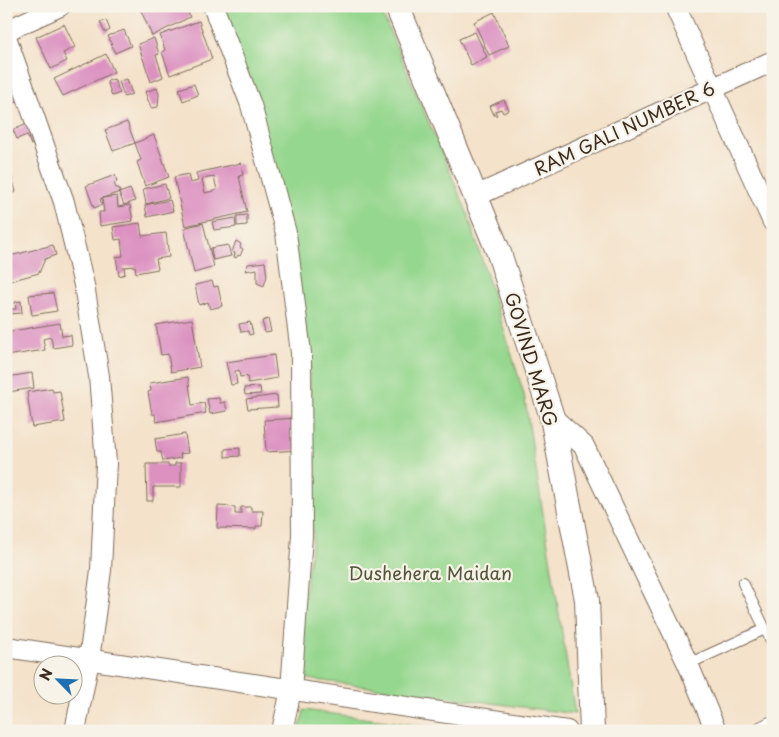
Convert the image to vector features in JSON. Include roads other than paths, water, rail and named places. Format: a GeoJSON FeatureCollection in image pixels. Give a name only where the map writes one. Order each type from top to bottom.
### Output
{"type":"FeatureCollection","features":[{"type":"Feature","properties":{"kind":"street"},"geometry":{"type":"LineString","coordinates":[[6,31],[60,6]]}},
{"type":"Feature","properties":{"kind":"street"},"geometry":{"type":"LineString","coordinates":[[213,6],[251,105],[286,233],[301,353],[302,536],[291,690],[282,731]]}},
{"type":"Feature","properties":{"kind":"street","name":"GOVIND MARG"},"geometry":{"type":"LineString","coordinates":[[397,6],[499,253],[552,417],[587,600],[592,731]]}},
{"type":"Feature","properties":{"kind":"street"},"geometry":{"type":"LineString","coordinates":[[676,6],[773,222]]}},
{"type":"Feature","properties":{"kind":"street"},"geometry":{"type":"LineString","coordinates":[[6,37],[64,202],[84,285],[99,376],[106,463],[101,570],[90,660],[75,731]]}},
{"type":"Feature","properties":{"kind":"street","name":"RAM GALI NUMBER 6"},"geometry":{"type":"LineString","coordinates":[[476,196],[773,61]]}},
{"type":"Feature","properties":{"kind":"street"},"geometry":{"type":"LineString","coordinates":[[552,417],[584,446],[688,664],[716,731]]}},
{"type":"Feature","properties":{"kind":"street"},"geometry":{"type":"LineString","coordinates":[[6,647],[567,731]]}},
{"type":"Feature","properties":{"kind":"street"},"geometry":{"type":"LineString","coordinates":[[762,731],[773,726]]}},
{"type":"Feature","properties":{"kind":"lane"},"geometry":{"type":"LineString","coordinates":[[743,583],[773,644]]}},
{"type":"Feature","properties":{"kind":"lane"},"geometry":{"type":"LineString","coordinates":[[688,664],[765,629]]}},
{"type":"Feature","properties":{"kind":"park label","name":"Dushehera Maidan"},"geometry":{"type":"Point","coordinates":[430,572]}}]}
